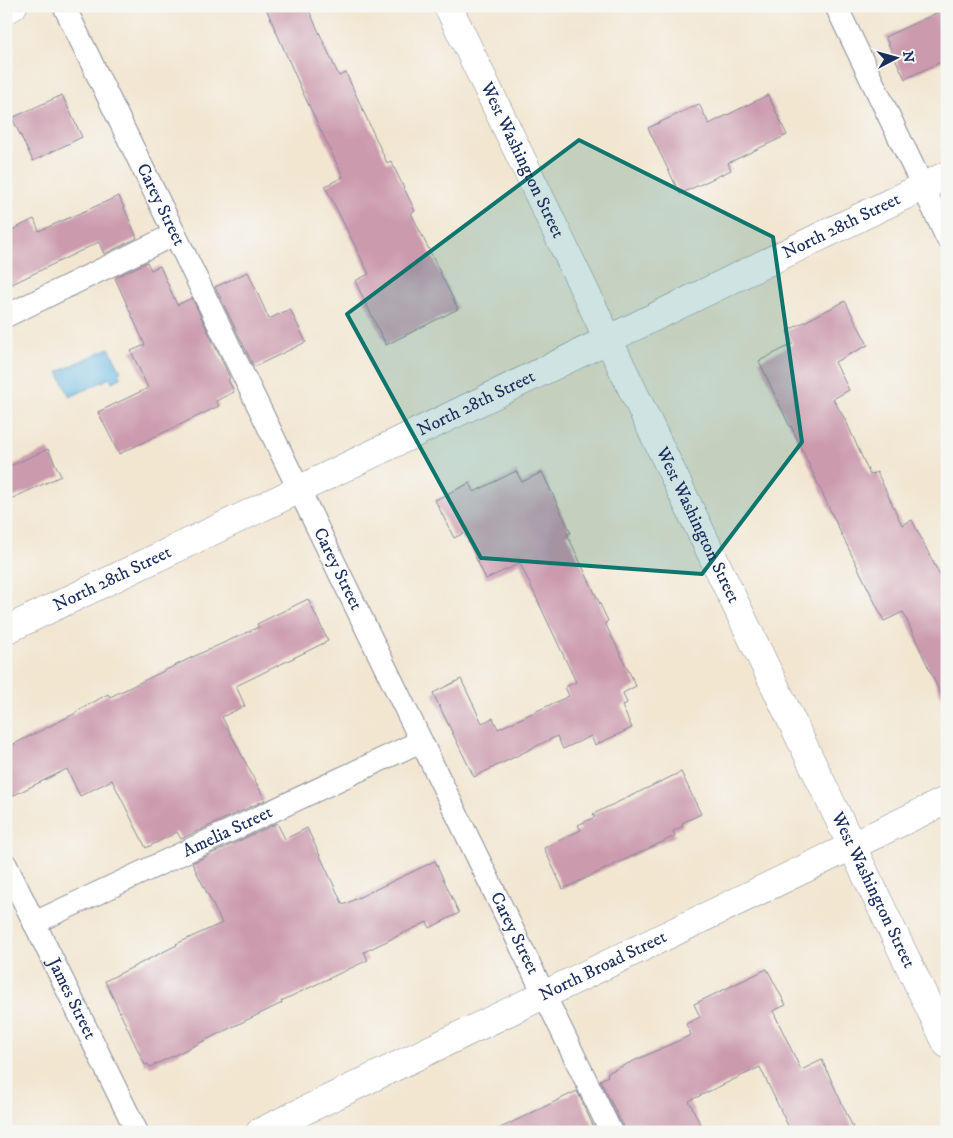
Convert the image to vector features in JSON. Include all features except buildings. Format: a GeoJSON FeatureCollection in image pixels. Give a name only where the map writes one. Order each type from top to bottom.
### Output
{"type":"FeatureCollection","features":[{"type":"Feature","properties":{"kind":"street"},"geometry":{"type":"LineString","coordinates":[[6,10],[13,6]]}},
{"type":"Feature","properties":{"kind":"street","name":"West Washington Street"},"geometry":{"type":"LineString","coordinates":[[448,6],[947,1044]]}},
{"type":"Feature","properties":{"kind":"street","name":"North 28th Street"},"geometry":{"type":"LineString","coordinates":[[6,630],[935,181]]}},
{"type":"Feature","properties":{"kind":"street","name":"North Broad Street"},"geometry":{"type":"LineString","coordinates":[[260,1132],[947,800]]}},
{"type":"Feature","properties":{"kind":"lane","name":"Carey Street"},"geometry":{"type":"LineString","coordinates":[[64,6],[611,1132]]}},
{"type":"Feature","properties":{"kind":"lane"},"geometry":{"type":"LineString","coordinates":[[836,6],[935,181],[947,238]]}},
{"type":"Feature","properties":{"kind":"lane"},"geometry":{"type":"LineString","coordinates":[[6,316],[175,234]]}},
{"type":"Feature","properties":{"kind":"lane","name":"Amelia Street"},"geometry":{"type":"LineString","coordinates":[[34,923],[420,741]]}},
{"type":"Feature","properties":{"kind":"lane","name":"James Street"},"geometry":{"type":"LineString","coordinates":[[6,865],[137,1132]]}},
{"type":"Feature","properties":{"kind":"highlighted area"},"geometry":{"type":"Polygon","coordinates":[[[579,140],[773,237],[802,442],[702,574],[481,558],[347,314],[579,140]]]}},
{"type":"Feature","properties":{"kind":"water"},"geometry":{"type":"Polygon","coordinates":[[[109,348],[121,371],[118,373],[121,378],[112,382],[110,378],[70,397],[58,372],[109,348]]]}}]}
